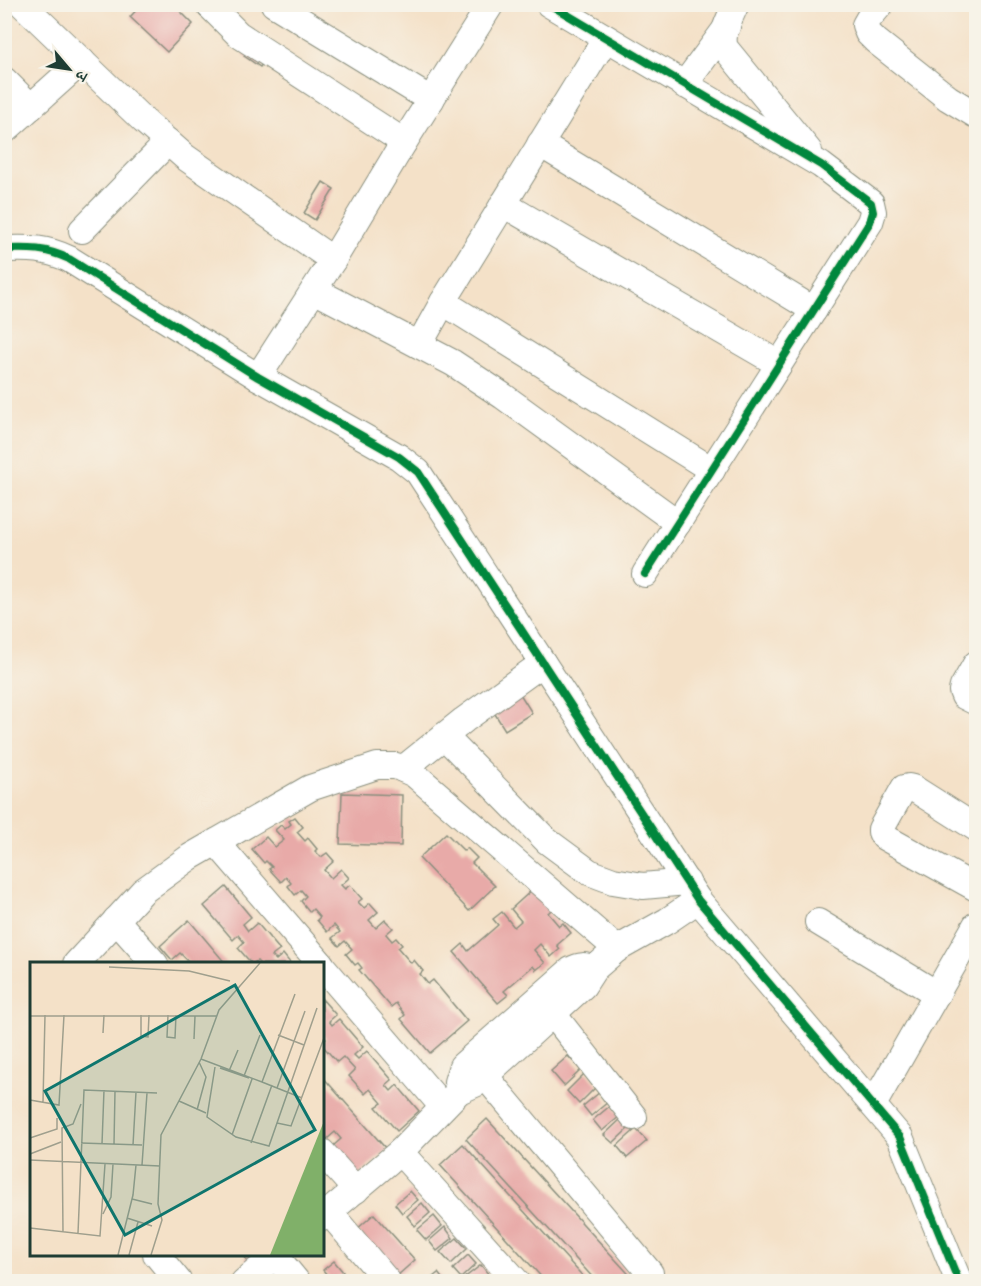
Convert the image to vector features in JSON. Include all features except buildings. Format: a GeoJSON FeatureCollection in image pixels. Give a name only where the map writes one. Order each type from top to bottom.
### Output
{"type":"FeatureCollection","features":[{"type":"Feature","properties":{"kind":"street"},"geometry":{"type":"LineString","coordinates":[[22,4],[144,122],[185,157],[333,260]]}},
{"type":"Feature","properties":{"kind":"street"},"geometry":{"type":"LineString","coordinates":[[208,4],[238,34],[404,142]]}},
{"type":"Feature","properties":{"kind":"street"},"geometry":{"type":"LineString","coordinates":[[274,4],[430,100]]}},
{"type":"Feature","properties":{"kind":"street"},"geometry":{"type":"LineString","coordinates":[[258,377],[491,4]]}},
{"type":"Feature","properties":{"kind":"street"},"geometry":{"type":"LineString","coordinates":[[549,4],[821,165],[871,203],[873,212],[870,222],[645,574]]}},
{"type":"Feature","properties":{"kind":"street"},"geometry":{"type":"LineString","coordinates":[[881,4],[865,25],[868,33],[876,42],[948,98],[976,115]]}},
{"type":"Feature","properties":{"kind":"street"},"geometry":{"type":"LineString","coordinates":[[684,85],[731,16]]}},
{"type":"Feature","properties":{"kind":"street"},"geometry":{"type":"LineString","coordinates":[[731,16],[723,36],[725,48],[821,165]]}},
{"type":"Feature","properties":{"kind":"street"},"geometry":{"type":"LineString","coordinates":[[419,345],[443,302],[606,38]]}},
{"type":"Feature","properties":{"kind":"street"},"geometry":{"type":"LineString","coordinates":[[4,131],[82,61]]}},
{"type":"Feature","properties":{"kind":"street"},"geometry":{"type":"LineString","coordinates":[[4,80],[31,107]]}},
{"type":"Feature","properties":{"kind":"street"},"geometry":{"type":"LineString","coordinates":[[82,230],[168,142]]}},
{"type":"Feature","properties":{"kind":"street"},"geometry":{"type":"LineString","coordinates":[[540,144],[814,310]]}},
{"type":"Feature","properties":{"kind":"street"},"geometry":{"type":"LineString","coordinates":[[503,204],[779,364]]}},
{"type":"Feature","properties":{"kind":"street"},"geometry":{"type":"LineString","coordinates":[[4,249],[27,248],[53,251],[61,255],[258,377],[399,457],[418,472],[692,891],[900,1137],[959,1281]]}},
{"type":"Feature","properties":{"kind":"street"},"geometry":{"type":"LineString","coordinates":[[314,290],[453,363],[503,396],[678,523]]}},
{"type":"Feature","properties":{"kind":"street"},"geometry":{"type":"LineString","coordinates":[[443,302],[712,470]]}},
{"type":"Feature","properties":{"kind":"street"},"geometry":{"type":"LineString","coordinates":[[404,770],[464,720],[543,663]]}},
{"type":"Feature","properties":{"kind":"street"},"geometry":{"type":"LineString","coordinates":[[976,664],[962,691],[964,696],[976,702]]}},
{"type":"Feature","properties":{"kind":"street"},"geometry":{"type":"LineString","coordinates":[[444,736],[547,841],[589,872],[613,881],[692,891]]}},
{"type":"Feature","properties":{"kind":"street"},"geometry":{"type":"LineString","coordinates":[[77,962],[143,891],[190,857],[310,788],[377,766],[396,766],[414,774],[617,949]]}},
{"type":"Feature","properties":{"kind":"street"},"geometry":{"type":"LineString","coordinates":[[976,828],[909,787],[904,788],[881,829],[885,837],[976,888]]}},
{"type":"Feature","properties":{"kind":"street"},"geometry":{"type":"LineString","coordinates":[[216,842],[319,962]]}},
{"type":"Feature","properties":{"kind":"street"},"geometry":{"type":"LineString","coordinates":[[388,1281],[326,1215],[400,1152],[451,1099],[477,1083],[584,986],[594,969],[617,949],[667,921],[692,891]]}},
{"type":"Feature","properties":{"kind":"street"},"geometry":{"type":"LineString","coordinates":[[116,920],[154,962]]}},
{"type":"Feature","properties":{"kind":"street"},"geometry":{"type":"LineString","coordinates":[[818,922],[937,994]]}},
{"type":"Feature","properties":{"kind":"street"},"geometry":{"type":"LineString","coordinates":[[873,1105],[976,925]]}},
{"type":"Feature","properties":{"kind":"street"},"geometry":{"type":"LineString","coordinates":[[451,1099],[462,1066],[571,970],[578,966],[594,969]]}},
{"type":"Feature","properties":{"kind":"street"},"geometry":{"type":"LineString","coordinates":[[324,967],[451,1099]]}},
{"type":"Feature","properties":{"kind":"street"},"geometry":{"type":"LineString","coordinates":[[553,1014],[634,1117]]}},
{"type":"Feature","properties":{"kind":"street"},"geometry":{"type":"LineString","coordinates":[[484,1076],[650,1273]]}},
{"type":"Feature","properties":{"kind":"street"},"geometry":{"type":"LineString","coordinates":[[400,1152],[517,1281]]}},
{"type":"Feature","properties":{"kind":"street"},"geometry":{"type":"LineString","coordinates":[[324,1154],[356,1190]]}},
{"type":"Feature","properties":{"kind":"street"},"geometry":{"type":"LineString","coordinates":[[158,1256],[178,1281]]}},
{"type":"Feature","properties":{"kind":"street"},"geometry":{"type":"LineString","coordinates":[[244,1281],[275,1256]]}},
{"type":"Feature","properties":{"kind":"street"},"geometry":{"type":"LineString","coordinates":[[277,1256],[297,1281]]}},
{"type":"Feature","properties":{"kind":"cycle path"},"geometry":{"type":"LineString","coordinates":[[549,4],[821,165],[871,203],[873,212],[870,222],[645,574]]}},
{"type":"Feature","properties":{"kind":"cycle path"},"geometry":{"type":"LineString","coordinates":[[4,249],[38,250],[69,259],[258,377],[399,457],[418,472],[698,900],[900,1137],[959,1282]]}}]}
